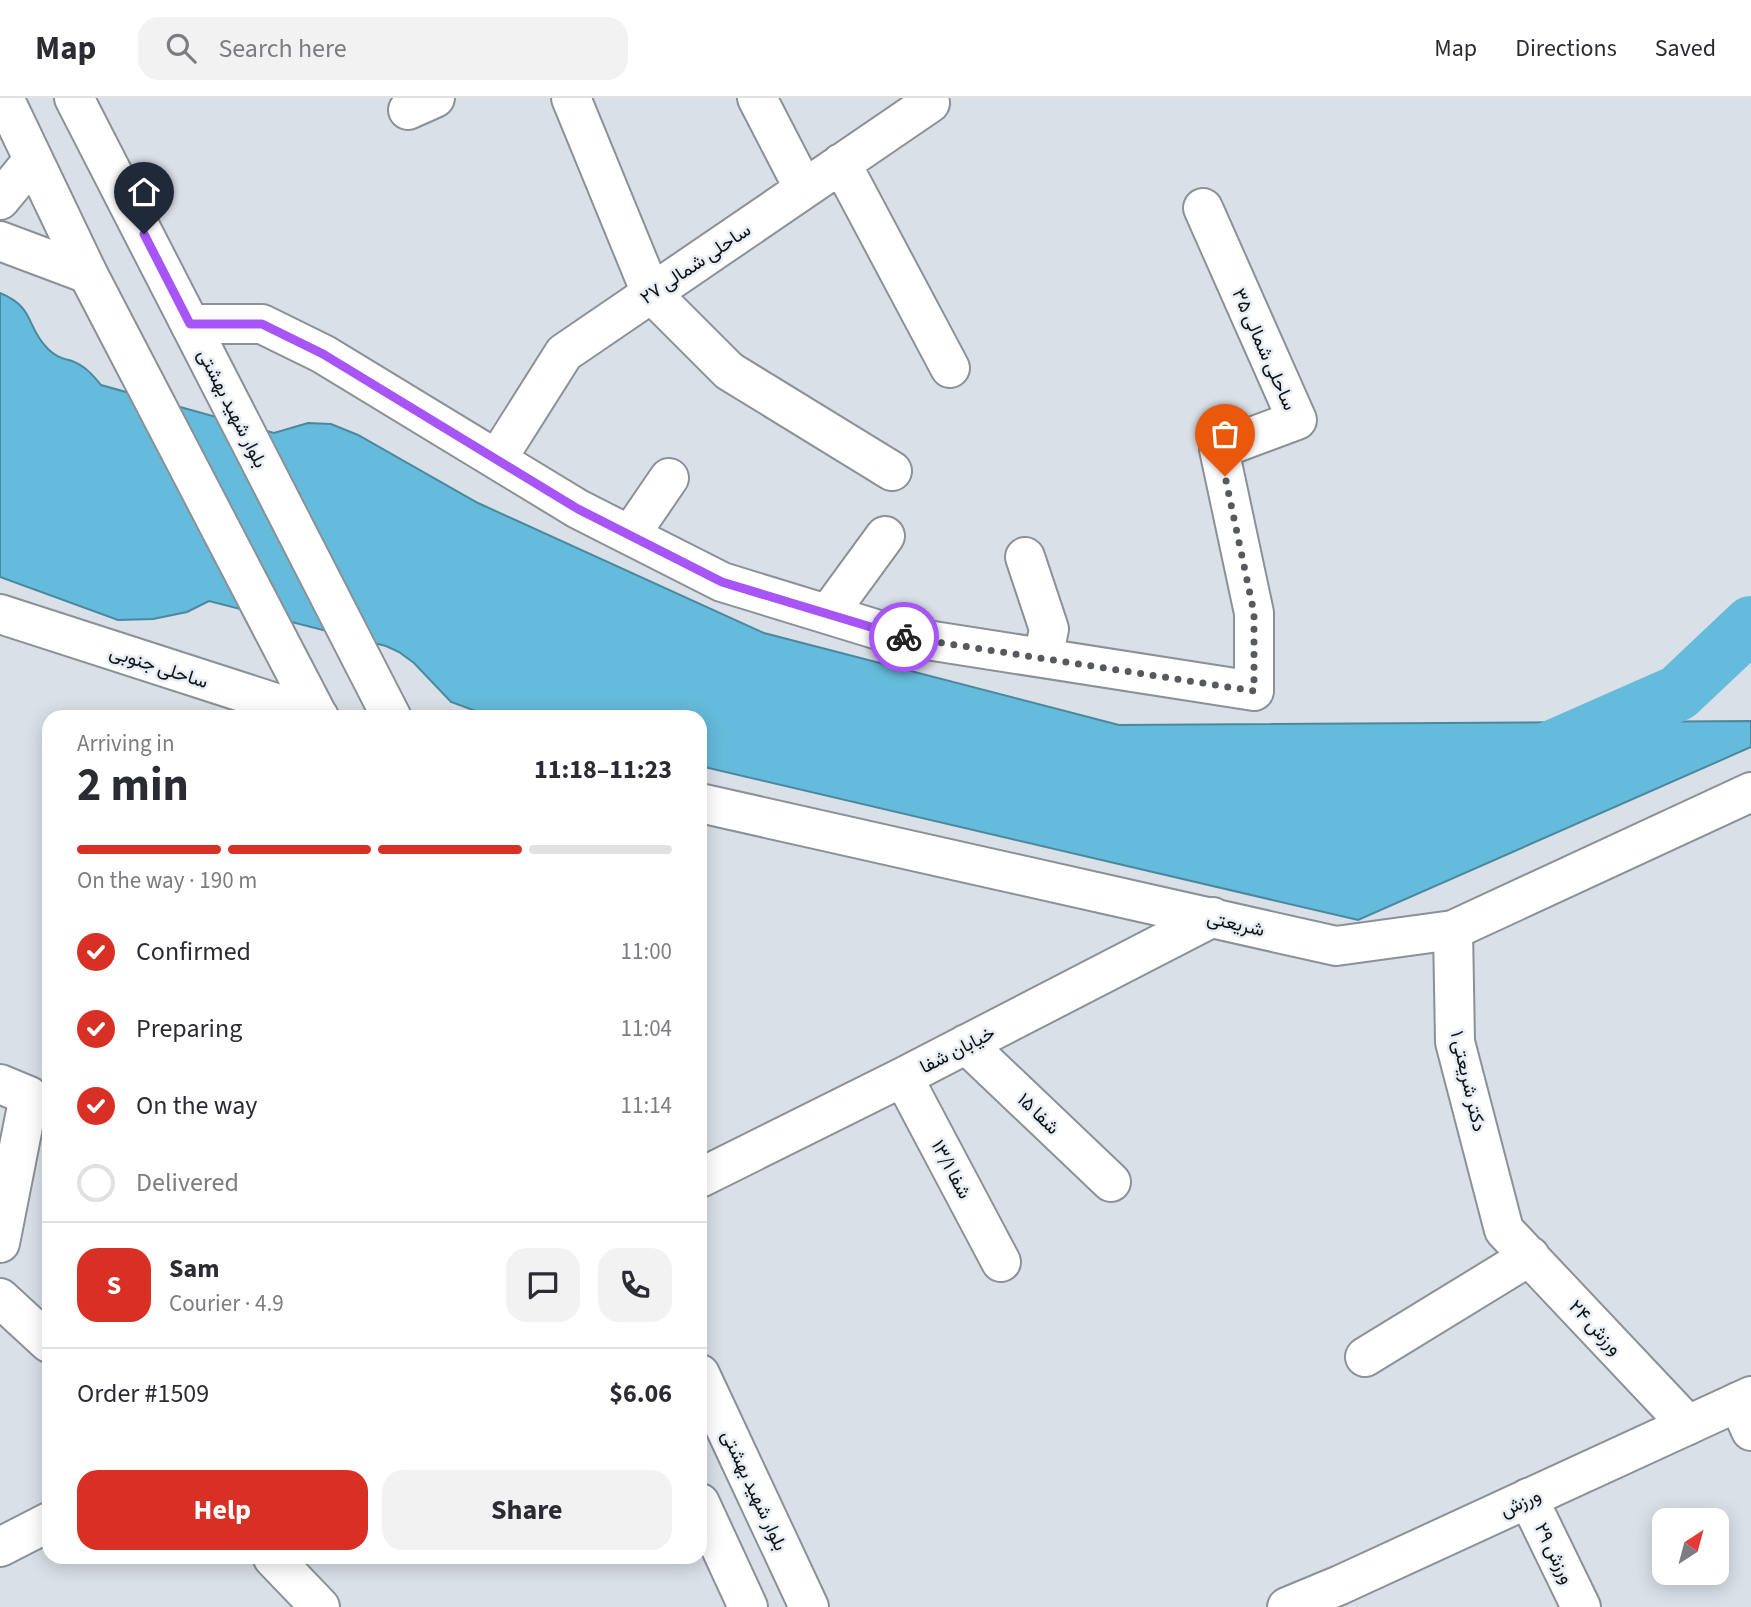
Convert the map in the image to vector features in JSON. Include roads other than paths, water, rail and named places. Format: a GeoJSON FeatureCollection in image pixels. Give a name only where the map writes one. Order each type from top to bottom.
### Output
{"type":"FeatureCollection","features":[{"type":"Feature","properties":{"kind":"street"},"geometry":{"type":"LineString","coordinates":[[4,98],[88,274],[314,710]]}},
{"type":"Feature","properties":{"kind":"street","name":"بلوار شهید بهشتی"},"geometry":{"type":"LineString","coordinates":[[74,98],[388,710]]}},
{"type":"Feature","properties":{"kind":"street"},"geometry":{"type":"LineString","coordinates":[[570,98],[651,293],[729,371],[892,471]]}},
{"type":"Feature","properties":{"kind":"street"},"geometry":{"type":"LineString","coordinates":[[757,98],[804,189]]}},
{"type":"Feature","properties":{"kind":"street","name":"ساحلی شمالی ۲۷"},"geometry":{"type":"LineString","coordinates":[[497,459],[564,353],[930,103]]}},
{"type":"Feature","properties":{"kind":"street"},"geometry":{"type":"LineString","coordinates":[[0,200],[33,160]]}},
{"type":"Feature","properties":{"kind":"street"},"geometry":{"type":"LineString","coordinates":[[841,163],[950,368]]}},
{"type":"Feature","properties":{"kind":"street","name":"ساحلی شمالی ۳۵"},"geometry":{"type":"LineString","coordinates":[[1043,658],[1254,691],[1254,613],[1219,449],[1297,420],[1203,208]]}},
{"type":"Feature","properties":{"kind":"street"},"geometry":{"type":"LineString","coordinates":[[0,240],[88,274]]}},
{"type":"Feature","properties":{"kind":"street"},"geometry":{"type":"LineString","coordinates":[[190,324],[262,324],[323,354],[578,509],[722,582],[895,635],[1043,658],[1049,629],[1025,557]]}},
{"type":"Feature","properties":{"kind":"street"},"geometry":{"type":"LineString","coordinates":[[630,535],[669,478]]}},
{"type":"Feature","properties":{"kind":"street"},"geometry":{"type":"LineString","coordinates":[[828,614],[885,536]]}},
{"type":"Feature","properties":{"kind":"street","name":"ساحلی جنوبی"},"geometry":{"type":"LineString","coordinates":[[0,614],[296,710]]}},
{"type":"Feature","properties":{"kind":"street","name":"شریعتی"},"geometry":{"type":"LineString","coordinates":[[707,805],[1336,946],[1453,930],[1751,792]]}},
{"type":"Feature","properties":{"kind":"street","name":"خیابان شفا"},"geometry":{"type":"LineString","coordinates":[[707,1175],[1213,917]]}},
{"type":"Feature","properties":{"kind":"street","name":"دکتر شریعتی ۱"},"geometry":{"type":"LineString","coordinates":[[1453,930],[1455,1042],[1517,1243]]}},
{"type":"Feature","properties":{"kind":"street","name":"شفا ۱۵"},"geometry":{"type":"LineString","coordinates":[[966,1044],[1111,1182]]}},
{"type":"Feature","properties":{"kind":"street","name":"شفا ۱۳/۱"},"geometry":{"type":"LineString","coordinates":[[903,1077],[1001,1262]]}},
{"type":"Feature","properties":{"kind":"street"},"geometry":{"type":"LineString","coordinates":[[0,1084],[29,1096],[0,1243]]}},
{"type":"Feature","properties":{"kind":"street"},"geometry":{"type":"LineString","coordinates":[[1365,1357],[1517,1243]]}},
{"type":"Feature","properties":{"kind":"street","name":"ورزش ۲۴"},"geometry":{"type":"LineString","coordinates":[[1517,1243],[1688,1425]]}},
{"type":"Feature","properties":{"kind":"street"},"geometry":{"type":"LineString","coordinates":[[0,1298],[42,1337]]}},
{"type":"Feature","properties":{"kind":"street","name":"بلوار شهید بهشتی"},"geometry":{"type":"LineString","coordinates":[[707,1389],[809,1607]]}},
{"type":"Feature","properties":{"kind":"street","name":"ورزش"},"geometry":{"type":"LineString","coordinates":[[1287,1607],[1331,1599],[1528,1499],[1688,1425],[1747,1410]]}},
{"type":"Feature","properties":{"kind":"street","name":"ورزش ۲۹"},"geometry":{"type":"LineString","coordinates":[[1528,1499],[1581,1607]]}},
{"type":"Feature","properties":{"kind":"street"},"geometry":{"type":"LineString","coordinates":[[707,1518],[748,1607]]}},
{"type":"Feature","properties":{"kind":"street"},"geometry":{"type":"LineString","coordinates":[[0,1546],[42,1525]]}},
{"type":"Feature","properties":{"kind":"street"},"geometry":{"type":"LineString","coordinates":[[279,1564],[320,1607]]}},
{"type":"Feature","properties":{"kind":"water"},"geometry":{"type":"Polygon","coordinates":[[[0,293],[25,311],[41,341],[51,352],[81,365],[101,385],[274,433],[308,423],[331,424],[358,435],[478,503],[764,633],[1119,725],[1751,721],[1751,747],[1358,920],[707,768],[707,710],[473,710],[451,702],[414,663],[386,646],[209,601],[187,612],[153,619],[118,620],[0,577],[0,293]]]}},
{"type":"Feature","properties":{"kind":"waterway"},"geometry":{"type":"LineString","coordinates":[[1544,752],[1678,693],[1751,624]]}}]}
